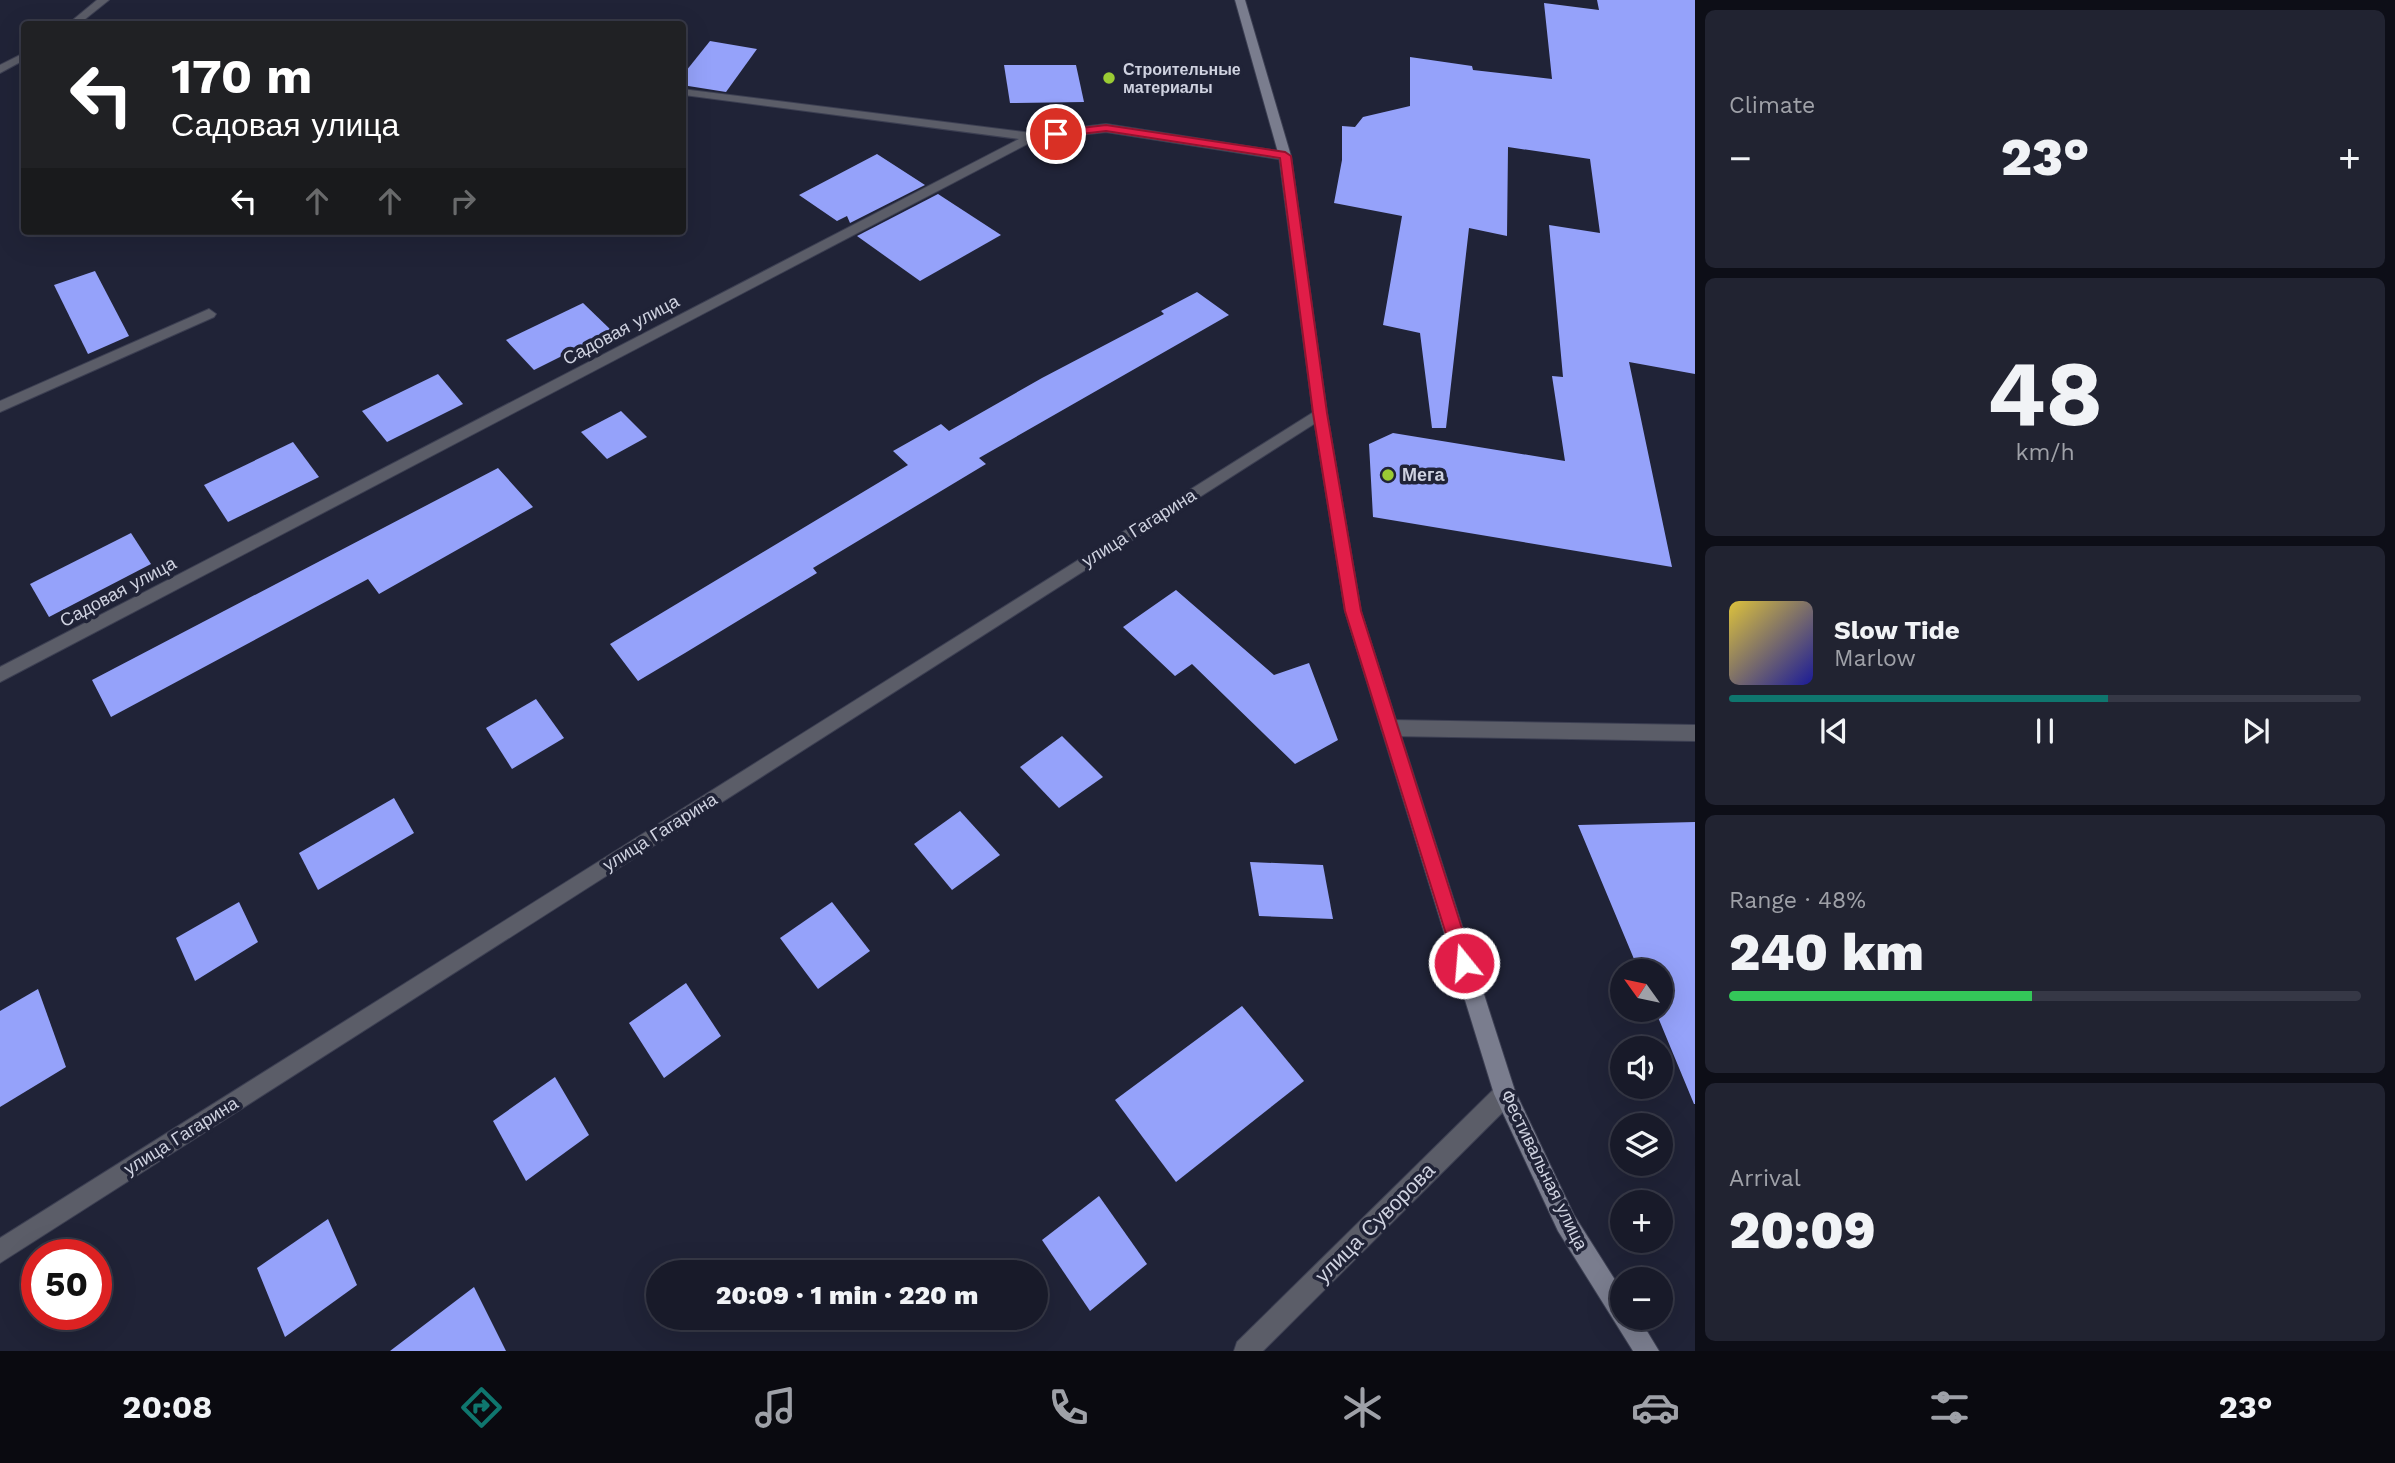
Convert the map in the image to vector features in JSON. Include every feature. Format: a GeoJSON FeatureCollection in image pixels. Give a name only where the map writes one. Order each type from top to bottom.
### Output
{"type":"FeatureCollection","features":[{"type":"Feature","properties":{"kind":"main road","name":"Фестивальная улица"},"geometry":{"type":"LineString","coordinates":[[1240,0],[1285,156],[1320,413],[1353,611],[1505,1094],[1566,1223],[1610,1294]]}},
{"type":"Feature","properties":{"kind":"main road","name":"Фестивальная улица"},"geometry":{"type":"LineString","coordinates":[[1633,1330],[1647,1351]]}},
{"type":"Feature","properties":{"kind":"street"},"geometry":{"type":"LineString","coordinates":[[77,21],[104,0]]}},
{"type":"Feature","properties":{"kind":"street"},"geometry":{"type":"LineString","coordinates":[[0,70],[21,58]]}},
{"type":"Feature","properties":{"kind":"street"},"geometry":{"type":"LineString","coordinates":[[686,92],[1032,137]]}},
{"type":"Feature","properties":{"kind":"street","name":"Садовая улица"},"geometry":{"type":"LineString","coordinates":[[0,675],[1032,137],[1106,128],[1285,156]]}},
{"type":"Feature","properties":{"kind":"street"},"geometry":{"type":"LineString","coordinates":[[0,407],[209,314]]}},
{"type":"Feature","properties":{"kind":"street","name":"улица Гагарина"},"geometry":{"type":"LineString","coordinates":[[0,1251],[1320,413]]}},
{"type":"Feature","properties":{"kind":"street"},"geometry":{"type":"LineString","coordinates":[[1390,728],[1695,733]]}},
{"type":"Feature","properties":{"kind":"street","name":"улица Суворова"},"geometry":{"type":"LineString","coordinates":[[1246,1351],[1505,1094]]}},
{"type":"Feature","properties":{"kind":"building"},"geometry":{"type":"Polygon","coordinates":[[[1597,0],[1695,0],[1695,374],[1629,362],[1672,567],[1373,517],[1369,444],[1393,433],[1565,461],[1552,376],[1563,377],[1549,225],[1600,233],[1590,159],[1508,147],[1507,236],[1469,228],[1446,428],[1432,428],[1420,333],[1383,325],[1402,216],[1334,203],[1342,160],[1342,126],[1355,127],[1363,117],[1410,106],[1410,57],[1472,66],[1473,70],[1552,79],[1544,3],[1599,10],[1597,0]]]}},
{"type":"Feature","properties":{"kind":"building"},"geometry":{"type":"Polygon","coordinates":[[[710,41],[757,49],[726,92],[686,86],[686,71],[710,41]]]}},
{"type":"Feature","properties":{"kind":"building"},"geometry":{"type":"Polygon","coordinates":[[[1004,65],[1076,65],[1084,102],[1010,103],[1004,65]]]}},
{"type":"Feature","properties":{"kind":"building"},"geometry":{"type":"Polygon","coordinates":[[[877,154],[925,185],[850,223],[847,216],[837,221],[799,195],[877,154]]]}},
{"type":"Feature","properties":{"kind":"building"},"geometry":{"type":"Polygon","coordinates":[[[938,194],[1001,235],[920,281],[857,236],[938,194]]]}},
{"type":"Feature","properties":{"kind":"building"},"geometry":{"type":"Polygon","coordinates":[[[95,271],[129,336],[88,354],[54,285],[95,271]]]}},
{"type":"Feature","properties":{"kind":"building"},"geometry":{"type":"Polygon","coordinates":[[[1197,292],[1229,315],[979,458],[986,464],[813,568],[817,573],[685,653],[638,681],[610,644],[908,465],[893,451],[941,424],[949,431],[1164,314],[1161,311],[1197,292]]]}},
{"type":"Feature","properties":{"kind":"building"},"geometry":{"type":"Polygon","coordinates":[[[583,303],[612,331],[534,370],[506,340],[583,303]]]}},
{"type":"Feature","properties":{"kind":"building"},"geometry":{"type":"Polygon","coordinates":[[[438,374],[463,404],[387,442],[362,411],[438,374]]]}},
{"type":"Feature","properties":{"kind":"building"},"geometry":{"type":"Polygon","coordinates":[[[621,411],[647,437],[607,459],[581,432],[621,411]]]}},
{"type":"Feature","properties":{"kind":"building"},"geometry":{"type":"Polygon","coordinates":[[[293,442],[319,477],[228,522],[204,485],[293,442]]]}},
{"type":"Feature","properties":{"kind":"building"},"geometry":{"type":"Polygon","coordinates":[[[498,468],[533,507],[379,594],[368,579],[111,717],[92,680],[498,468]]]}},
{"type":"Feature","properties":{"kind":"building"},"geometry":{"type":"Polygon","coordinates":[[[131,533],[151,564],[49,617],[30,584],[131,533]]]}},
{"type":"Feature","properties":{"kind":"building"},"geometry":{"type":"Polygon","coordinates":[[[1176,590],[1274,675],[1309,663],[1338,740],[1295,764],[1192,664],[1175,676],[1123,627],[1176,590]]]}},
{"type":"Feature","properties":{"kind":"building"},"geometry":{"type":"Polygon","coordinates":[[[536,699],[564,738],[512,769],[486,728],[536,699]]]}},
{"type":"Feature","properties":{"kind":"building"},"geometry":{"type":"Polygon","coordinates":[[[1062,736],[1103,777],[1059,808],[1020,767],[1062,736]]]}},
{"type":"Feature","properties":{"kind":"building"},"geometry":{"type":"Polygon","coordinates":[[[394,798],[414,833],[318,890],[299,853],[394,798]]]}},
{"type":"Feature","properties":{"kind":"building"},"geometry":{"type":"Polygon","coordinates":[[[960,811],[1000,855],[952,890],[914,844],[960,811]]]}},
{"type":"Feature","properties":{"kind":"building"},"geometry":{"type":"Polygon","coordinates":[[[1695,822],[1695,1104],[1673,1053],[1673,1036],[1666,1036],[1660,1022],[1673,1022],[1673,959],[1634,959],[1578,825],[1695,822]]]}},
{"type":"Feature","properties":{"kind":"building"},"geometry":{"type":"Polygon","coordinates":[[[1250,862],[1323,865],[1333,919],[1259,916],[1250,862]]]}},
{"type":"Feature","properties":{"kind":"building"},"geometry":{"type":"Polygon","coordinates":[[[239,902],[258,942],[195,981],[176,938],[239,902]]]}},
{"type":"Feature","properties":{"kind":"building"},"geometry":{"type":"Polygon","coordinates":[[[832,902],[870,951],[818,989],[780,938],[832,902]]]}},
{"type":"Feature","properties":{"kind":"building"},"geometry":{"type":"Polygon","coordinates":[[[686,983],[721,1036],[664,1078],[629,1023],[686,983]]]}},
{"type":"Feature","properties":{"kind":"building"},"geometry":{"type":"Polygon","coordinates":[[[38,989],[66,1067],[0,1107],[0,1011],[38,989]]]}},
{"type":"Feature","properties":{"kind":"building"},"geometry":{"type":"Polygon","coordinates":[[[1242,1006],[1304,1081],[1176,1182],[1115,1100],[1242,1006]]]}},
{"type":"Feature","properties":{"kind":"building"},"geometry":{"type":"Polygon","coordinates":[[[555,1077],[589,1135],[526,1181],[493,1121],[555,1077]]]}},
{"type":"Feature","properties":{"kind":"building"},"geometry":{"type":"Polygon","coordinates":[[[1099,1196],[1147,1264],[1090,1311],[1042,1240],[1099,1196]]]}},
{"type":"Feature","properties":{"kind":"building"},"geometry":{"type":"Polygon","coordinates":[[[328,1219],[357,1285],[285,1337],[257,1268],[328,1219]]]}},
{"type":"Feature","properties":{"kind":"building"},"geometry":{"type":"Polygon","coordinates":[[[474,1287],[506,1351],[390,1351],[474,1287]]]}},
{"type":"Feature","properties":{"kind":"place","name":"Строительные материалы"},"geometry":{"type":"Point","coordinates":[1109,78]}},
{"type":"Feature","properties":{"kind":"place","name":"Мега"},"geometry":{"type":"Point","coordinates":[1388,475]}},
{"type":"Feature","properties":{"kind":"route"},"geometry":{"type":"LineString","coordinates":[[1056,134],[1106,128],[1285,156],[1320,413],[1353,611],[1464,963]]}}]}
